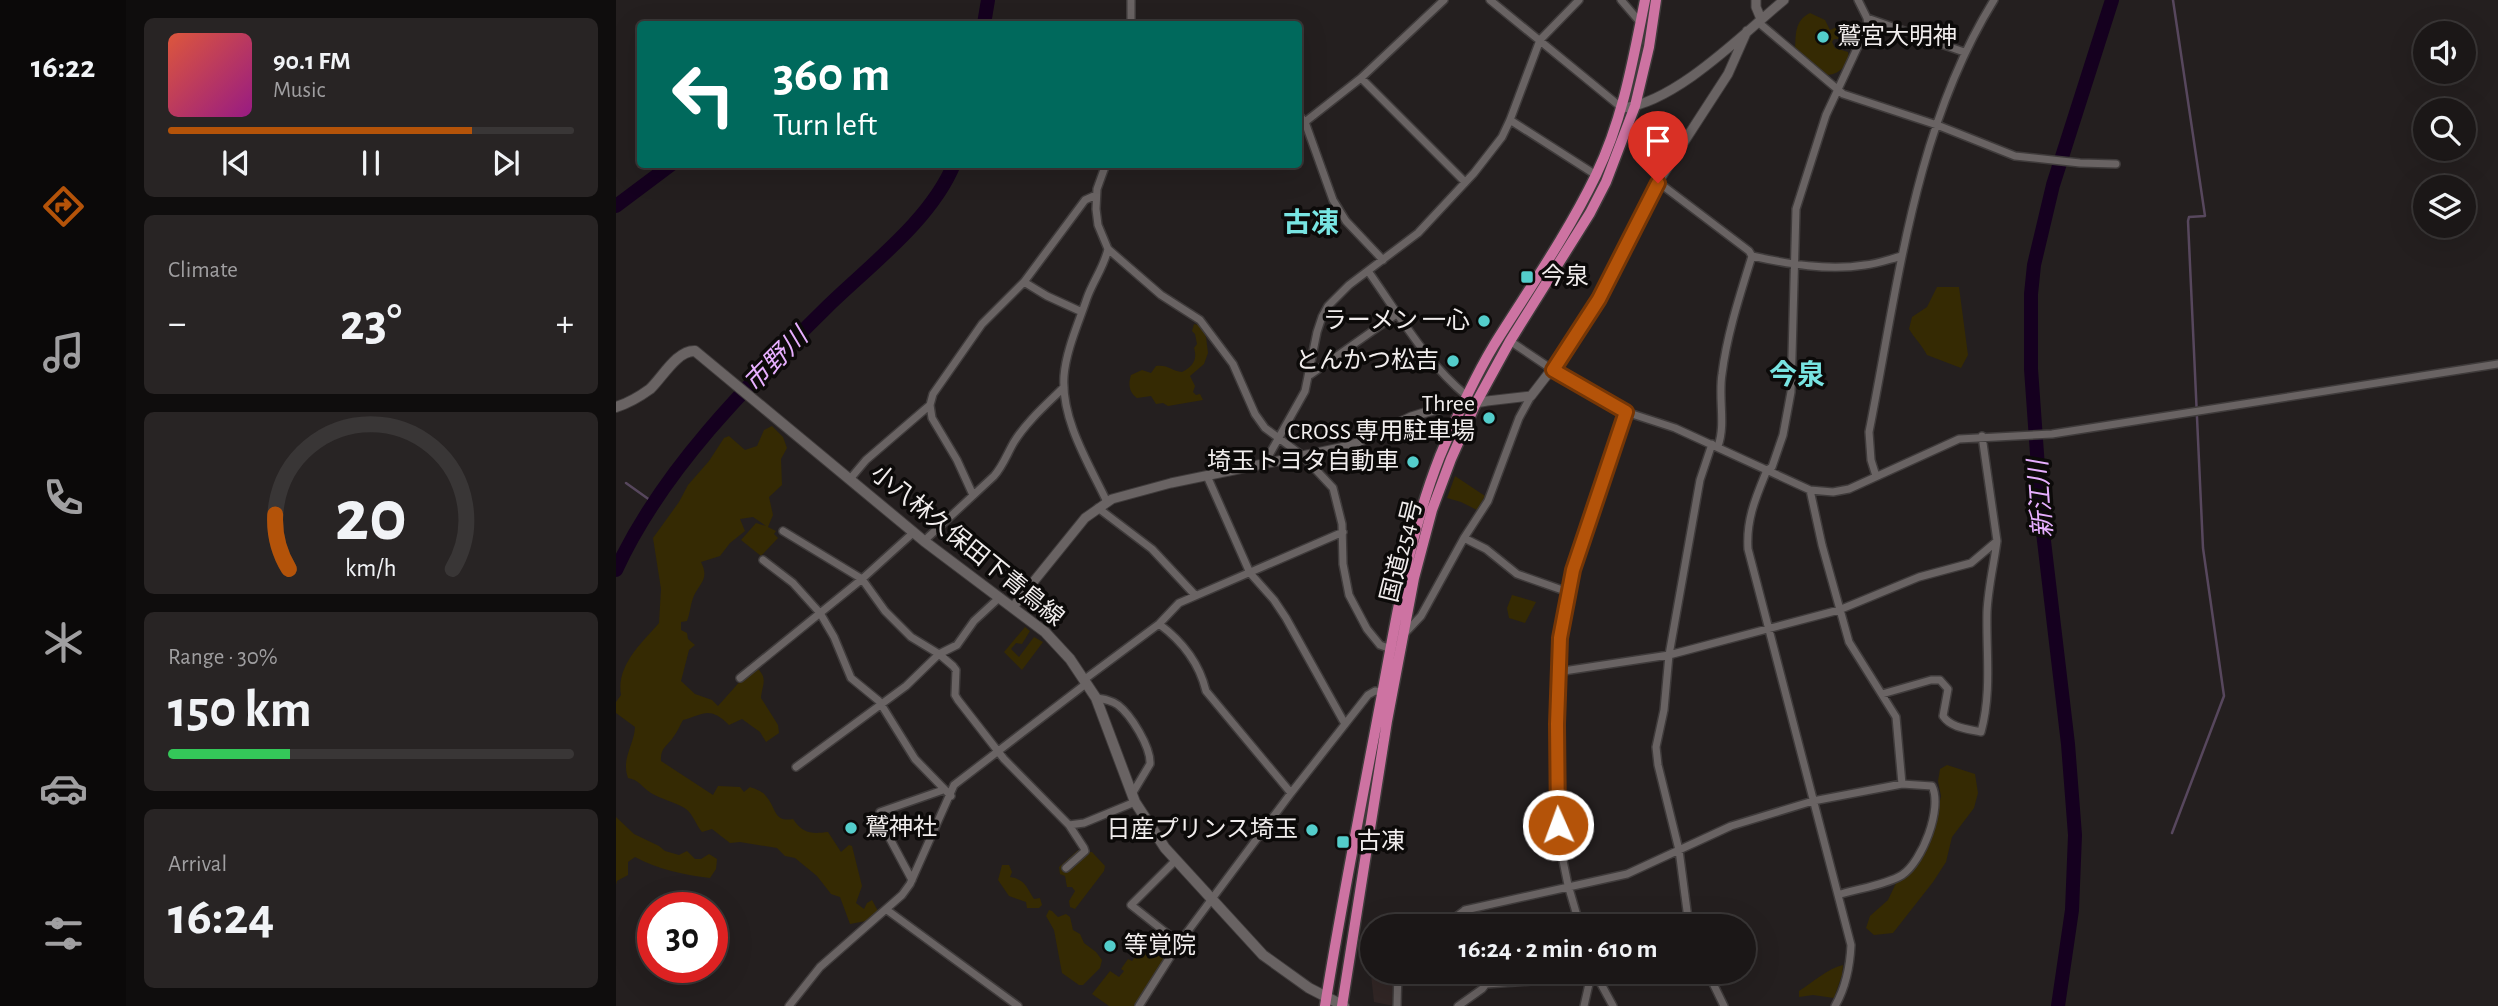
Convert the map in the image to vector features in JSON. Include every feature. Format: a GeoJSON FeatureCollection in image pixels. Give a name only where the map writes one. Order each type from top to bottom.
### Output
{"type":"FeatureCollection","features":[{"type":"Feature","properties":{"kind":"highway","name":"国道254号"},"geometry":{"type":"LineString","coordinates":[[1326,1002],[1348,866],[1414,531],[1429,484],[1494,345],[1560,241],[1596,175],[1623,108],[1644,0]]}},
{"type":"Feature","properties":{"kind":"highway","name":"国道254号"},"geometry":{"type":"LineString","coordinates":[[1343,1006],[1377,782],[1415,578],[1429,522],[1468,401],[1510,341],[1590,213],[1621,147],[1636,106],[1656,0]]}},
{"type":"Feature","properties":{"kind":"main road","name":"小八林久保田下青鳥線"},"geometry":{"type":"LineString","coordinates":[[616,408],[650,388],[688,351],[695,351],[924,541],[1045,632],[1086,681],[1096,698],[1133,798],[1155,835],[1263,955],[1326,1002],[1343,1006]]}},
{"type":"Feature","properties":{"kind":"street"},"geometry":{"type":"LineString","coordinates":[[1131,0],[1131,21]]}},
{"type":"Feature","properties":{"kind":"street"},"geometry":{"type":"LineString","coordinates":[[1306,122],[1361,78],[1444,0]]}},
{"type":"Feature","properties":{"kind":"street"},"geometry":{"type":"LineString","coordinates":[[1490,0],[1623,108],[1636,106],[1670,92],[1784,0]]}},
{"type":"Feature","properties":{"kind":"street"},"geometry":{"type":"LineString","coordinates":[[1264,464],[1305,391],[1322,317],[1337,296],[1419,233],[1492,150],[1510,120],[1540,40],[1579,0]]}},
{"type":"Feature","properties":{"kind":"street"},"geometry":{"type":"LineString","coordinates":[[1621,0],[1640,22]]}},
{"type":"Feature","properties":{"kind":"street"},"geometry":{"type":"LineString","coordinates":[[1756,0],[1759,20],[1838,91],[1937,125],[2015,156],[2116,164]]}},
{"type":"Feature","properties":{"kind":"street"},"geometry":{"type":"LineString","coordinates":[[1835,1006],[1850,964],[1851,945],[1748,549],[1747,531],[1751,508],[1767,470],[1772,467],[1783,435],[1791,392],[1795,217],[1822,126],[1864,36],[1867,18],[1858,0]]}},
{"type":"Feature","properties":{"kind":"street"},"geometry":{"type":"LineString","coordinates":[[1876,476],[1871,460],[1869,432],[1902,256],[1937,125],[1964,52],[1994,0]]}},
{"type":"Feature","properties":{"kind":"street"},"geometry":{"type":"LineString","coordinates":[[1867,18],[1964,52]]}},
{"type":"Feature","properties":{"kind":"street"},"geometry":{"type":"LineString","coordinates":[[1405,633],[1421,616],[1464,538],[1494,491],[1520,418],[1531,396],[1553,370],[1599,299],[1658,183],[1716,96],[1746,31]]}},
{"type":"Feature","properties":{"kind":"street"},"geometry":{"type":"LineString","coordinates":[[1361,78],[1465,182]]}},
{"type":"Feature","properties":{"kind":"street"},"geometry":{"type":"LineString","coordinates":[[1302,118],[1306,122],[1333,200],[1346,221],[1382,260]]}},
{"type":"Feature","properties":{"kind":"street"},"geometry":{"type":"LineString","coordinates":[[1510,120],[1596,175]]}},
{"type":"Feature","properties":{"kind":"street"},"geometry":{"type":"LineString","coordinates":[[1105,168],[1096,195],[1096,217],[1108,249],[1161,295],[1200,320],[1233,365],[1255,414],[1265,428],[1303,456],[1333,488],[1343,532],[1343,564],[1349,595],[1367,629],[1380,645],[1391,649]]}},
{"type":"Feature","properties":{"kind":"street"},"geometry":{"type":"LineString","coordinates":[[1658,183],[1749,251],[1752,256],[1794,265],[1861,266],[1902,256]]}},
{"type":"Feature","properties":{"kind":"street"},"geometry":{"type":"LineString","coordinates":[[972,495],[957,460],[932,418],[930,405],[933,394],[982,324],[1024,282],[1085,200],[1096,195]]}},
{"type":"Feature","properties":{"kind":"street"},"geometry":{"type":"LineString","coordinates":[[1108,249],[1082,312],[1066,362],[1064,387],[1073,428],[1102,505],[1153,549],[1195,595]]}},
{"type":"Feature","properties":{"kind":"street"},"geometry":{"type":"LineString","coordinates":[[1687,914],[1679,850],[1656,747],[1664,710],[1669,654],[1700,480],[1721,424],[1721,375],[1737,305],[1752,256]]}},
{"type":"Feature","properties":{"kind":"street"},"geometry":{"type":"LineString","coordinates":[[1368,271],[1423,348],[1468,401]]}},
{"type":"Feature","properties":{"kind":"street"},"geometry":{"type":"LineString","coordinates":[[1024,282],[1082,312]]}},
{"type":"Feature","properties":{"kind":"street"},"geometry":{"type":"LineString","coordinates":[[1309,375],[1398,313]]}},
{"type":"Feature","properties":{"kind":"street"},"geometry":{"type":"LineString","coordinates":[[1510,341],[1553,370],[1626,412],[1652,419],[1714,445],[1811,490],[1833,492],[1849,489],[1959,439],[2048,434],[2498,364]]}},
{"type":"Feature","properties":{"kind":"street"},"geometry":{"type":"LineString","coordinates":[[924,541],[1002,468],[1018,436],[1064,387]]}},
{"type":"Feature","properties":{"kind":"street"},"geometry":{"type":"LineString","coordinates":[[1013,607],[1074,530],[1102,505],[1125,494],[1361,442],[1411,416],[1468,401],[1531,396]]}},
{"type":"Feature","properties":{"kind":"street"},"geometry":{"type":"LineString","coordinates":[[850,479],[866,460],[930,405]]}},
{"type":"Feature","properties":{"kind":"street"},"geometry":{"type":"LineString","coordinates":[[1576,914],[1560,846],[1556,804],[1557,672],[1560,638],[1568,592],[1585,529],[1626,412]]}},
{"type":"Feature","properties":{"kind":"street"},"geometry":{"type":"LineString","coordinates":[[1882,694],[1931,680],[1940,680],[1948,689],[1945,719],[1955,726],[1981,732],[1987,694],[1987,609],[1997,541],[1982,436]]}},
{"type":"Feature","properties":{"kind":"street"},"geometry":{"type":"LineString","coordinates":[[1207,476],[1250,573],[1286,618],[1345,724]]}},
{"type":"Feature","properties":{"kind":"street"},"geometry":{"type":"LineString","coordinates":[[1811,490],[1811,500],[1839,610],[1853,651],[1896,717],[1902,784]]}},
{"type":"Feature","properties":{"kind":"street"},"geometry":{"type":"LineString","coordinates":[[783,531],[862,579],[885,611],[911,637],[939,654],[956,670],[955,690],[958,701],[998,752],[1069,825],[1085,851],[1066,868]]}},
{"type":"Feature","properties":{"kind":"street"},"geometry":{"type":"LineString","coordinates":[[740,678],[862,579],[914,532]]}},
{"type":"Feature","properties":{"kind":"street"},"geometry":{"type":"LineString","coordinates":[[789,1006],[820,967],[902,895],[912,880],[954,785],[1159,624],[1179,603],[1343,532]]}},
{"type":"Feature","properties":{"kind":"street"},"geometry":{"type":"LineString","coordinates":[[1464,538],[1486,549],[1517,574],[1568,592]]}},
{"type":"Feature","properties":{"kind":"street"},"geometry":{"type":"LineString","coordinates":[[1557,672],[1669,654],[1839,610],[1919,577],[1970,563],[1997,541]]}},
{"type":"Feature","properties":{"kind":"street"},"geometry":{"type":"LineString","coordinates":[[762,560],[793,583],[820,613],[834,637],[851,678],[882,705],[915,759],[951,796]]}},
{"type":"Feature","properties":{"kind":"street"},"geometry":{"type":"LineString","coordinates":[[796,767],[882,705],[939,654],[957,645],[974,621],[1000,597]]}},
{"type":"Feature","properties":{"kind":"street"},"geometry":{"type":"LineString","coordinates":[[1159,624],[1178,638],[1201,673],[1206,691],[1291,793]]}},
{"type":"Feature","properties":{"kind":"street"},"geometry":{"type":"LineString","coordinates":[[1142,1004],[1179,943],[1291,793],[1368,695],[1375,691],[1382,692]]}},
{"type":"Feature","properties":{"kind":"street"},"geometry":{"type":"LineString","coordinates":[[1069,825],[1084,822],[1133,798],[1150,764],[1147,748],[1138,730],[1120,706],[1111,700],[1096,698]]}},
{"type":"Feature","properties":{"kind":"street"},"geometry":{"type":"LineString","coordinates":[[1460,914],[1465,910],[1568,885],[1627,874],[1738,824],[1813,802],[1902,784],[1932,786],[1937,803],[1933,822],[1918,857],[1900,876],[1839,895]]}},
{"type":"Feature","properties":{"kind":"street"},"geometry":{"type":"LineString","coordinates":[[912,880],[889,837],[880,812],[943,790]]}},
{"type":"Feature","properties":{"kind":"street"},"geometry":{"type":"LineString","coordinates":[[1176,860],[1131,905],[1179,943]]}},
{"type":"Feature","properties":{"kind":"street"},"geometry":{"type":"LineString","coordinates":[[887,910],[1018,1006]]}},
{"type":"Feature","properties":{"kind":"street"},"geometry":{"type":"LineString","coordinates":[[1465,910],[1466,914]]}},
{"type":"Feature","properties":{"kind":"street"},"geometry":{"type":"LineString","coordinates":[[1397,1006],[1398,984]]}},
{"type":"Feature","properties":{"kind":"street"},"geometry":{"type":"LineString","coordinates":[[1458,1006],[1486,984]]}},
{"type":"Feature","properties":{"kind":"street"},"geometry":{"type":"LineString","coordinates":[[1584,1006],[1589,984]]}},
{"type":"Feature","properties":{"kind":"street"},"geometry":{"type":"LineString","coordinates":[[1599,984],[1613,1006]]}},
{"type":"Feature","properties":{"kind":"street"},"geometry":{"type":"LineString","coordinates":[[1713,984],[1724,1006]]}},
{"type":"Feature","properties":{"kind":"shaded area"},"geometry":{"type":"Polygon","coordinates":[[[1810,13],[1825,20],[1830,30],[1841,25],[1847,30],[1844,39],[1834,39],[1832,42],[1835,48],[1848,52],[1845,65],[1834,74],[1825,75],[1795,50],[1798,24],[1810,13]]]}},
{"type":"Feature","properties":{"kind":"shaded area"},"geometry":{"type":"Polygon","coordinates":[[[1937,287],[1959,287],[1968,355],[1961,368],[1927,355],[1909,329],[1912,317],[1927,307],[1937,287]]]}},
{"type":"Feature","properties":{"kind":"shaded area"},"geometry":{"type":"Polygon","coordinates":[[[1194,324],[1200,325],[1206,337],[1208,353],[1204,364],[1190,376],[1195,386],[1193,392],[1200,394],[1203,400],[1168,406],[1163,403],[1156,404],[1151,396],[1137,398],[1130,388],[1131,375],[1142,370],[1151,373],[1156,366],[1182,372],[1195,360],[1194,348],[1197,344],[1192,331],[1194,324]]]}},
{"type":"Feature","properties":{"kind":"shaded area"},"geometry":{"type":"Polygon","coordinates":[[[772,426],[783,437],[787,448],[781,459],[782,485],[769,497],[773,515],[768,527],[776,531],[774,534],[778,538],[761,556],[741,540],[756,523],[766,526],[753,517],[740,519],[745,531],[730,543],[720,556],[701,562],[703,581],[693,598],[687,621],[681,622],[681,630],[687,633],[688,639],[695,645],[689,650],[681,681],[695,694],[712,700],[718,706],[743,678],[758,669],[764,679],[761,698],[778,725],[779,733],[766,742],[760,732],[742,719],[729,725],[711,713],[701,714],[683,720],[663,750],[661,761],[713,795],[718,786],[740,787],[744,792],[750,787],[758,790],[769,799],[778,816],[787,820],[793,819],[800,828],[808,832],[828,832],[841,852],[849,845],[852,846],[862,886],[856,903],[864,909],[872,900],[878,911],[866,921],[850,924],[840,897],[831,894],[817,876],[795,858],[785,856],[777,848],[730,843],[712,829],[702,832],[686,809],[655,795],[628,778],[626,764],[635,727],[616,713],[616,702],[621,695],[620,684],[626,664],[659,623],[661,589],[653,538],[688,485],[724,438],[729,436],[745,450],[757,446],[764,430],[772,426]]]}},
{"type":"Feature","properties":{"kind":"shaded area"},"geometry":{"type":"Polygon","coordinates":[[[1455,476],[1485,496],[1477,510],[1447,498],[1455,476]]]}},
{"type":"Feature","properties":{"kind":"shaded area"},"geometry":{"type":"Polygon","coordinates":[[[1512,595],[1536,602],[1525,623],[1509,618],[1507,608],[1512,595]]]}},
{"type":"Feature","properties":{"kind":"shaded area"},"geometry":{"type":"Polygon","coordinates":[[[1025,627],[1030,631],[1022,644],[1016,643],[1011,649],[1019,657],[1034,637],[1043,642],[1022,670],[1004,652],[1025,627]]]}},
{"type":"Feature","properties":{"kind":"shaded area"},"geometry":{"type":"Polygon","coordinates":[[[1947,765],[1975,774],[1978,793],[1974,808],[1952,837],[1946,862],[1893,933],[1874,935],[1866,928],[1870,916],[1888,900],[1897,881],[1912,869],[1923,855],[1934,829],[1941,796],[1938,781],[1940,769],[1947,765]]]}},
{"type":"Feature","properties":{"kind":"shaded area"},"geometry":{"type":"Polygon","coordinates":[[[616,817],[634,834],[665,851],[679,855],[687,851],[695,859],[709,854],[717,859],[716,869],[710,878],[701,877],[662,868],[635,857],[628,862],[628,875],[617,881],[616,885],[616,817]]]}},
{"type":"Feature","properties":{"kind":"shaded area"},"geometry":{"type":"Polygon","coordinates":[[[1078,850],[1084,858],[1088,852],[1092,852],[1105,866],[1075,909],[1070,907],[1069,901],[1075,891],[1072,887],[1067,887],[1065,876],[1060,874],[1059,867],[1078,850]]]}},
{"type":"Feature","properties":{"kind":"shaded area"},"geometry":{"type":"Polygon","coordinates":[[[1002,865],[1009,865],[1012,872],[1010,877],[1022,882],[1034,899],[1040,898],[1042,905],[1039,908],[1027,908],[1026,902],[1009,896],[998,880],[1002,865]]]}},
{"type":"Feature","properties":{"kind":"shaded area"},"geometry":{"type":"Polygon","coordinates":[[[1049,910],[1058,917],[1066,914],[1070,917],[1073,930],[1080,934],[1084,943],[1102,960],[1100,968],[1083,985],[1062,973],[1054,930],[1046,916],[1049,910]]]}},
{"type":"Feature","properties":{"kind":"shaded area"},"geometry":{"type":"Polygon","coordinates":[[[1158,929],[1175,944],[1134,1006],[1109,1006],[1092,994],[1110,971],[1119,977],[1128,959],[1132,961],[1158,929]]]}},
{"type":"Feature","properties":{"kind":"shaded area"},"geometry":{"type":"Polygon","coordinates":[[[1843,965],[1834,998],[1813,995],[1799,997],[1799,991],[1826,972],[1843,965]]]}},
{"type":"Feature","properties":{"kind":"shaded area"},"geometry":{"type":"Polygon","coordinates":[[[1372,984],[1394,984],[1394,1006],[1374,1002],[1372,984]]]}},
{"type":"Feature","properties":{"kind":"waterway","name":"市野川"},"geometry":{"type":"LineString","coordinates":[[984,21],[988,0]]}},
{"type":"Feature","properties":{"kind":"waterway","name":"新江川"},"geometry":{"type":"LineString","coordinates":[[2058,1006],[2072,910],[2075,835],[2068,744],[2042,524],[2031,369],[2031,294],[2034,265],[2053,185],[2112,0]]}},
{"type":"Feature","properties":{"kind":"waterway"},"geometry":{"type":"LineString","coordinates":[[2172,833],[2224,696],[2203,548],[2188,221],[2189,217],[2205,216],[2173,0]]}},
{"type":"Feature","properties":{"kind":"waterway"},"geometry":{"type":"LineString","coordinates":[[616,206],[667,168]]}},
{"type":"Feature","properties":{"kind":"waterway","name":"市野川"},"geometry":{"type":"LineString","coordinates":[[616,570],[658,497],[710,429],[798,336],[915,223],[931,204],[952,168]]}},
{"type":"Feature","properties":{"kind":"waterway"},"geometry":{"type":"LineString","coordinates":[[626,483],[654,503]]}},
{"type":"Feature","properties":{"kind":"place","name":"鷲宮大明神"},"geometry":{"type":"Point","coordinates":[1823,37]}},
{"type":"Feature","properties":{"kind":"place","name":"今泉"},"geometry":{"type":"Point","coordinates":[1527,277]}},
{"type":"Feature","properties":{"kind":"place","name":"ラーメン 一心"},"geometry":{"type":"Point","coordinates":[1484,321]}},
{"type":"Feature","properties":{"kind":"place","name":"とんかつ松吉"},"geometry":{"type":"Point","coordinates":[1453,361]}},
{"type":"Feature","properties":{"kind":"place","name":"Three CROSS 専用駐車場"},"geometry":{"type":"Point","coordinates":[1489,418]}},
{"type":"Feature","properties":{"kind":"place","name":"埼玉トヨタ自動車"},"geometry":{"type":"Point","coordinates":[1413,462]}},
{"type":"Feature","properties":{"kind":"place","name":"鷲神社"},"geometry":{"type":"Point","coordinates":[851,828]}},
{"type":"Feature","properties":{"kind":"place","name":"日産プリンス埼玉"},"geometry":{"type":"Point","coordinates":[1312,830]}},
{"type":"Feature","properties":{"kind":"place","name":"古凍"},"geometry":{"type":"Point","coordinates":[1343,842]}},
{"type":"Feature","properties":{"kind":"place","name":"等覚院"},"geometry":{"type":"Point","coordinates":[1110,946]}},
{"type":"Feature","properties":{"kind":"district","name":"古凍"},"geometry":{"type":"Point","coordinates":[1311,224]}},
{"type":"Feature","properties":{"kind":"district","name":"今泉"},"geometry":{"type":"Point","coordinates":[1797,376]}},
{"type":"Feature","properties":{"kind":"route"},"geometry":{"type":"LineString","coordinates":[[1558,825],[1557,672],[1560,638],[1573,570],[1626,412],[1553,370],[1599,299],[1658,183]]}}]}
